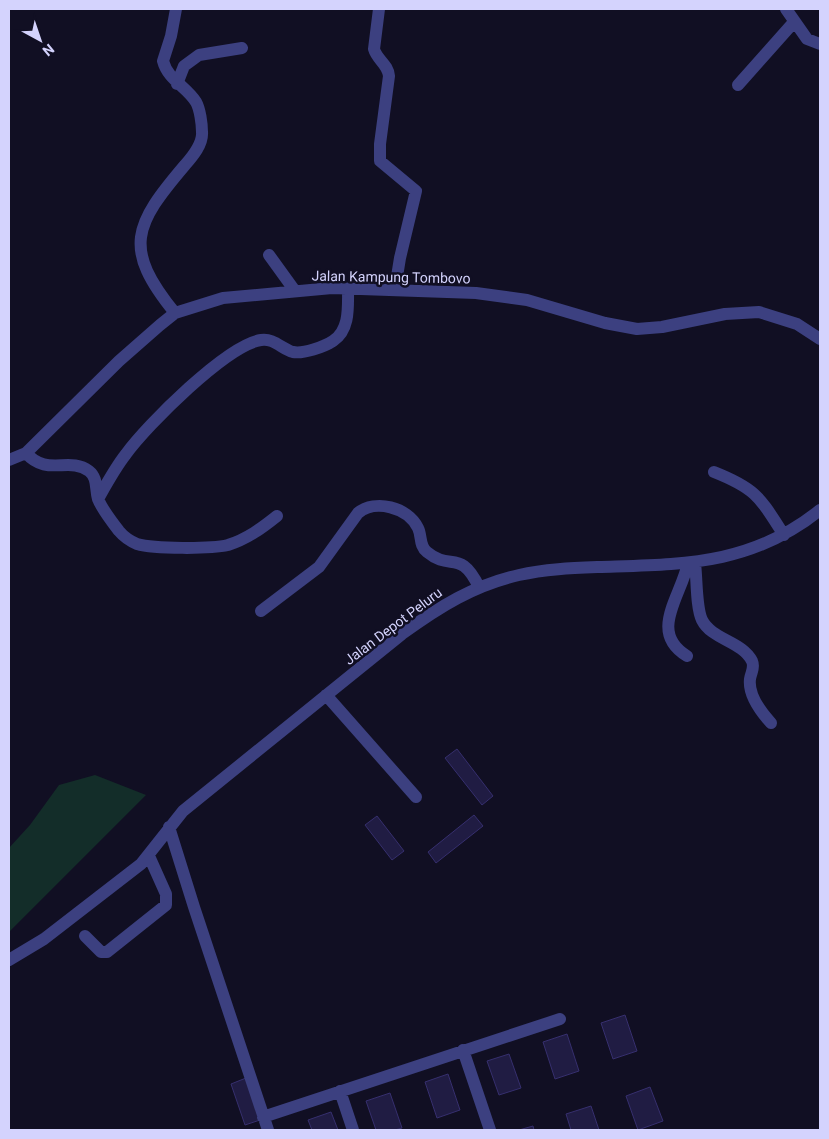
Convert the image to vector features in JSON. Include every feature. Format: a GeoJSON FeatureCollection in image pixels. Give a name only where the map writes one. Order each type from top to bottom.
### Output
{"type":"FeatureCollection","features":[{"type":"Feature","properties":{"kind":"street"},"geometry":{"type":"LineString","coordinates":[[176,9],[171,36],[163,61],[177,84],[196,103],[202,133],[199,146],[148,213],[141,229],[140,249],[149,276],[176,313]]}},
{"type":"Feature","properties":{"kind":"street"},"geometry":{"type":"LineString","coordinates":[[379,9],[374,49],[376,55],[388,68],[389,76],[380,144],[380,161],[416,190],[400,258],[395,289]]}},
{"type":"Feature","properties":{"kind":"street"},"geometry":{"type":"LineString","coordinates":[[786,9],[807,38],[820,44]]}},
{"type":"Feature","properties":{"kind":"street"},"geometry":{"type":"LineString","coordinates":[[738,85],[794,22]]}},
{"type":"Feature","properties":{"kind":"street"},"geometry":{"type":"LineString","coordinates":[[177,84],[184,66],[199,54],[242,48]]}},
{"type":"Feature","properties":{"kind":"street"},"geometry":{"type":"LineString","coordinates":[[269,255],[294,291]]}},
{"type":"Feature","properties":{"kind":"street"},"geometry":{"type":"LineString","coordinates":[[98,499],[118,465],[144,432],[203,376],[235,350],[263,340],[299,352],[332,342],[339,336],[347,321],[348,289]]}},
{"type":"Feature","properties":{"kind":"street","name":"Jalan Kampung Tombovo"},"geometry":{"type":"LineString","coordinates":[[9,460],[26,453],[119,361],[176,313],[223,298],[294,291],[348,289],[395,289],[512,296],[606,323],[637,329],[662,327],[725,314],[759,312],[797,324],[820,339]]}},
{"type":"Feature","properties":{"kind":"street"},"geometry":{"type":"LineString","coordinates":[[26,453],[34,462],[41,465],[87,469],[94,475],[98,499],[122,534],[140,544],[205,547],[228,545],[257,532],[277,516]]}},
{"type":"Feature","properties":{"kind":"street"},"geometry":{"type":"LineString","coordinates":[[714,472],[750,488],[759,497],[784,535]]}},
{"type":"Feature","properties":{"kind":"street"},"geometry":{"type":"LineString","coordinates":[[261,611],[319,567],[358,513],[365,507],[376,505],[404,512],[418,527],[425,550],[435,558],[466,566],[479,587]]}},
{"type":"Feature","properties":{"kind":"street","name":"Jalan Depot Peluru"},"geometry":{"type":"LineString","coordinates":[[9,960],[44,939],[149,856],[183,810],[326,695],[439,608],[479,587],[521,574],[558,569],[692,563],[771,543],[820,510]]}},
{"type":"Feature","properties":{"kind":"street"},"geometry":{"type":"LineString","coordinates":[[687,656],[675,647],[670,640],[668,626],[675,600],[692,563]]}},
{"type":"Feature","properties":{"kind":"street"},"geometry":{"type":"LineString","coordinates":[[692,563],[701,618],[710,631],[733,644],[750,658],[754,667],[750,686],[757,704],[771,723]]}},
{"type":"Feature","properties":{"kind":"street"},"geometry":{"type":"LineString","coordinates":[[326,695],[416,797]]}},
{"type":"Feature","properties":{"kind":"street"},"geometry":{"type":"LineString","coordinates":[[169,827],[268,1130]]}},
{"type":"Feature","properties":{"kind":"street"},"geometry":{"type":"LineString","coordinates":[[86,936],[101,952],[107,952],[166,905],[166,894],[149,856]]}},
{"type":"Feature","properties":{"kind":"street"},"geometry":{"type":"LineString","coordinates":[[263,1117],[560,1018]]}},
{"type":"Feature","properties":{"kind":"street"},"geometry":{"type":"LineString","coordinates":[[463,1050],[490,1130]]}},
{"type":"Feature","properties":{"kind":"street"},"geometry":{"type":"LineString","coordinates":[[340,1091],[353,1130]]}},
{"type":"Feature","properties":{"kind":"green space"},"geometry":{"type":"Polygon","coordinates":[[[95,775],[146,795],[9,932],[9,848],[30,825],[59,785],[95,775]]]}},
{"type":"Feature","properties":{"kind":"building"},"geometry":{"type":"Polygon","coordinates":[[[457,749],[493,796],[482,805],[445,758],[457,749]]]}},
{"type":"Feature","properties":{"kind":"building"},"geometry":{"type":"Polygon","coordinates":[[[474,815],[483,826],[436,863],[428,852],[474,815]]]}},
{"type":"Feature","properties":{"kind":"building"},"geometry":{"type":"Polygon","coordinates":[[[377,816],[404,851],[392,860],[365,825],[377,816]]]}},
{"type":"Feature","properties":{"kind":"building"},"geometry":{"type":"Polygon","coordinates":[[[625,1015],[637,1051],[613,1059],[601,1023],[625,1015]]]}},
{"type":"Feature","properties":{"kind":"building"},"geometry":{"type":"Polygon","coordinates":[[[567,1034],[579,1071],[555,1079],[543,1042],[567,1034]]]}},
{"type":"Feature","properties":{"kind":"building"},"geometry":{"type":"Polygon","coordinates":[[[509,1054],[521,1088],[499,1095],[487,1061],[509,1054]]]}},
{"type":"Feature","properties":{"kind":"building"},"geometry":{"type":"Polygon","coordinates":[[[448,1074],[460,1110],[437,1118],[425,1082],[448,1074]]]}},
{"type":"Feature","properties":{"kind":"building"},"geometry":{"type":"Polygon","coordinates":[[[246,1078],[260,1120],[245,1125],[231,1084],[246,1078]]]}},
{"type":"Feature","properties":{"kind":"building"},"geometry":{"type":"Polygon","coordinates":[[[650,1087],[663,1121],[638,1130],[626,1096],[650,1087]]]}},
{"type":"Feature","properties":{"kind":"building"},"geometry":{"type":"Polygon","coordinates":[[[390,1093],[402,1128],[376,1130],[366,1101],[390,1093]]]}},
{"type":"Feature","properties":{"kind":"building"},"geometry":{"type":"Polygon","coordinates":[[[591,1106],[599,1130],[571,1130],[566,1114],[591,1106]]]}},
{"type":"Feature","properties":{"kind":"building"},"geometry":{"type":"Polygon","coordinates":[[[331,1112],[338,1130],[312,1130],[308,1120],[331,1112]]]}},
{"type":"Feature","properties":{"kind":"building"},"geometry":{"type":"Polygon","coordinates":[[[533,1126],[534,1130],[519,1130],[533,1126]]]}}]}
